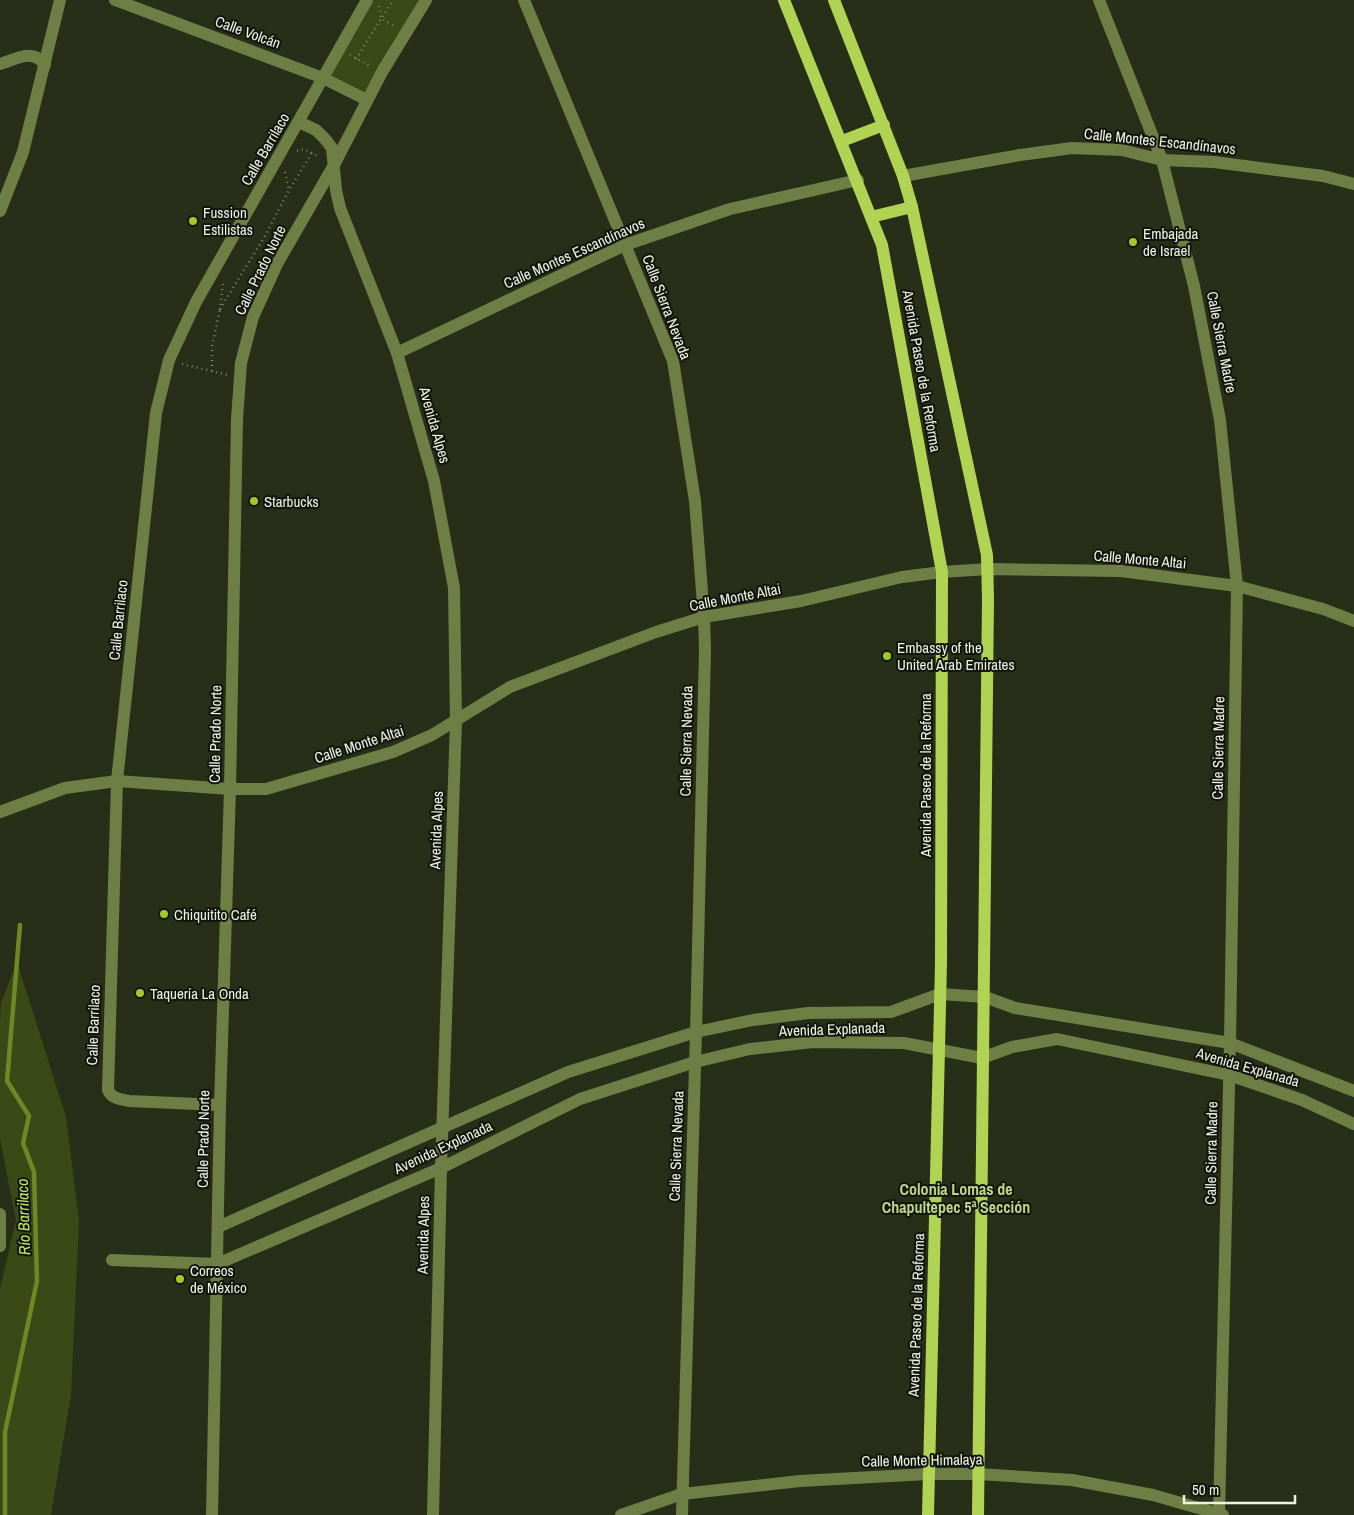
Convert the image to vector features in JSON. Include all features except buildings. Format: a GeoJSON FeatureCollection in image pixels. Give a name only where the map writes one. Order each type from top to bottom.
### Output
{"type":"FeatureCollection","features":[{"type":"Feature","properties":{"kind":"main road","name":"Avenida Paseo de la Reforma"},"geometry":{"type":"LineString","coordinates":[[784,0],[858,180],[882,245],[942,572],[940,1050],[928,1515]]}},
{"type":"Feature","properties":{"kind":"main road","name":"Avenida Paseo de la Reforma"},"geometry":{"type":"LineString","coordinates":[[834,0],[884,125],[903,176],[912,207],[985,546],[988,569],[985,997],[982,1058],[978,1515]]}},
{"type":"Feature","properties":{"kind":"main road"},"geometry":{"type":"LineString","coordinates":[[842,141],[884,125]]}},
{"type":"Feature","properties":{"kind":"main road"},"geometry":{"type":"LineString","coordinates":[[871,217],[912,207]]}},
{"type":"Feature","properties":{"kind":"street"},"geometry":{"type":"LineString","coordinates":[[0,211],[23,152],[60,0]]}},
{"type":"Feature","properties":{"kind":"street","name":"Calle Volcán"},"geometry":{"type":"LineString","coordinates":[[115,0],[323,78],[367,100]]}},
{"type":"Feature","properties":{"kind":"street"},"geometry":{"type":"LineString","coordinates":[[323,78],[338,48],[367,0]]}},
{"type":"Feature","properties":{"kind":"street","name":"Calle Prado Norte"},"geometry":{"type":"LineString","coordinates":[[212,1515],[237,429],[241,362],[253,317],[277,264],[328,165],[426,0]]}},
{"type":"Feature","properties":{"kind":"street","name":"Calle Sierra Nevada"},"geometry":{"type":"LineString","coordinates":[[524,0],[673,361],[695,501],[704,617],[696,1032],[682,1515]]}},
{"type":"Feature","properties":{"kind":"street","name":"Calle Sierra Madre"},"geometry":{"type":"LineString","coordinates":[[1099,0],[1162,160],[1194,286],[1220,420],[1237,586],[1221,1515]]}},
{"type":"Feature","properties":{"kind":"street"},"geometry":{"type":"LineString","coordinates":[[0,64],[33,55],[40,58],[45,65]]}},
{"type":"Feature","properties":{"kind":"street","name":"Calle Barrilaco"},"geometry":{"type":"LineString","coordinates":[[220,1105],[129,1101],[115,1098],[110,1095],[108,1090],[117,781],[156,413],[169,360],[196,302],[323,78]]}},
{"type":"Feature","properties":{"kind":"street","name":"Avenida Alpes"},"geometry":{"type":"LineString","coordinates":[[299,122],[316,130],[332,148],[328,165],[340,208],[397,353],[434,481],[454,588],[456,720],[444,1128],[441,1168],[433,1515]]}},
{"type":"Feature","properties":{"kind":"street","name":"Calle Montes Escandínavos"},"geometry":{"type":"LineString","coordinates":[[903,176],[1020,154],[1072,148],[1122,150],[1162,160],[1234,165],[1323,176],[1354,184]]}},
{"type":"Feature","properties":{"kind":"street","name":"Calle Montes Escandínavos"},"geometry":{"type":"LineString","coordinates":[[397,353],[625,245],[730,209],[858,180]]}},
{"type":"Feature","properties":{"kind":"street","name":"Calle Monte Altai"},"geometry":{"type":"LineString","coordinates":[[0,812],[65,788],[117,781],[230,789],[266,789],[393,752],[432,735],[510,687],[656,632],[704,617],[801,601],[902,577],[988,569],[1121,571],[1237,586],[1323,609],[1354,621]]}},
{"type":"Feature","properties":{"kind":"street","name":"Avenida Explanada"},"geometry":{"type":"LineString","coordinates":[[218,1227],[568,1072],[696,1032],[753,1020],[808,1013],[891,1012],[940,994],[985,997],[1015,1008],[1230,1043],[1354,1091]]}},
{"type":"Feature","properties":{"kind":"street","name":"Avenida Explanada"},"geometry":{"type":"LineString","coordinates":[[217,1264],[441,1168],[580,1099],[695,1062],[750,1049],[813,1042],[904,1043],[982,1058],[1012,1047],[1057,1039],[1230,1076],[1302,1100],[1354,1124]]}},
{"type":"Feature","properties":{"kind":"street"},"geometry":{"type":"LineString","coordinates":[[0,1214],[0,1246]]}},
{"type":"Feature","properties":{"kind":"street"},"geometry":{"type":"LineString","coordinates":[[112,1260],[217,1264]]}},
{"type":"Feature","properties":{"kind":"street","name":"Calle Monte Himalaya"},"geometry":{"type":"LineString","coordinates":[[621,1515],[682,1494],[800,1481],[928,1474],[978,1474],[1072,1480],[1153,1495],[1221,1515]]}},
{"type":"Feature","properties":{"kind":"path"},"geometry":{"type":"LineString","coordinates":[[378,0],[381,18],[405,33]]}},
{"type":"Feature","properties":{"kind":"path"},"geometry":{"type":"LineString","coordinates":[[356,59],[393,0]]}},
{"type":"Feature","properties":{"kind":"path"},"geometry":{"type":"LineString","coordinates":[[338,48],[382,72]]}},
{"type":"Feature","properties":{"kind":"path"},"geometry":{"type":"LineString","coordinates":[[295,152],[304,149],[318,156],[328,165]]}},
{"type":"Feature","properties":{"kind":"path"},"geometry":{"type":"LineString","coordinates":[[220,308],[265,236],[289,190],[312,153]]}},
{"type":"Feature","properties":{"kind":"path"},"geometry":{"type":"LineString","coordinates":[[273,167],[284,167],[289,190]]}},
{"type":"Feature","properties":{"kind":"path"},"geometry":{"type":"LineString","coordinates":[[212,372],[212,347],[220,308],[223,256]]}},
{"type":"Feature","properties":{"kind":"path"},"geometry":{"type":"LineString","coordinates":[[169,360],[240,378]]}},
{"type":"Feature","properties":{"kind":"green space"},"geometry":{"type":"Polygon","coordinates":[[[367,0],[426,0],[367,100],[323,78],[367,0]]]}},
{"type":"Feature","properties":{"kind":"green space"},"geometry":{"type":"Polygon","coordinates":[[[17,962],[66,1117],[79,1221],[71,1395],[51,1515],[0,1515],[0,1289],[16,1220],[0,1139],[0,1023],[1,1003],[17,962]]]}},
{"type":"Feature","properties":{"kind":"waterway","name":"Río Barrilaco"},"geometry":{"type":"LineString","coordinates":[[5,1515],[5,1432],[37,1281],[34,1172],[23,1143],[29,1116],[7,1081],[20,925]]}},
{"type":"Feature","properties":{"kind":"place","name":"Fussion Estilistas"},"geometry":{"type":"Point","coordinates":[193,221]}},
{"type":"Feature","properties":{"kind":"place","name":"Embajada de Israel"},"geometry":{"type":"Point","coordinates":[1133,242]}},
{"type":"Feature","properties":{"kind":"place","name":"Starbucks"},"geometry":{"type":"Point","coordinates":[254,501]}},
{"type":"Feature","properties":{"kind":"place","name":"Embassy of the United Arab Emirates"},"geometry":{"type":"Point","coordinates":[887,656]}},
{"type":"Feature","properties":{"kind":"place","name":"Chiquitito Café"},"geometry":{"type":"Point","coordinates":[164,914]}},
{"type":"Feature","properties":{"kind":"place","name":"Taquería La Onda"},"geometry":{"type":"Point","coordinates":[140,993]}},
{"type":"Feature","properties":{"kind":"place","name":"Correos de México"},"geometry":{"type":"Point","coordinates":[180,1279]}},
{"type":"Feature","properties":{"kind":"district","name":"Colonia Lomas de Chapultepec 5ª Sección"},"geometry":{"type":"Point","coordinates":[956,1198]}}]}
